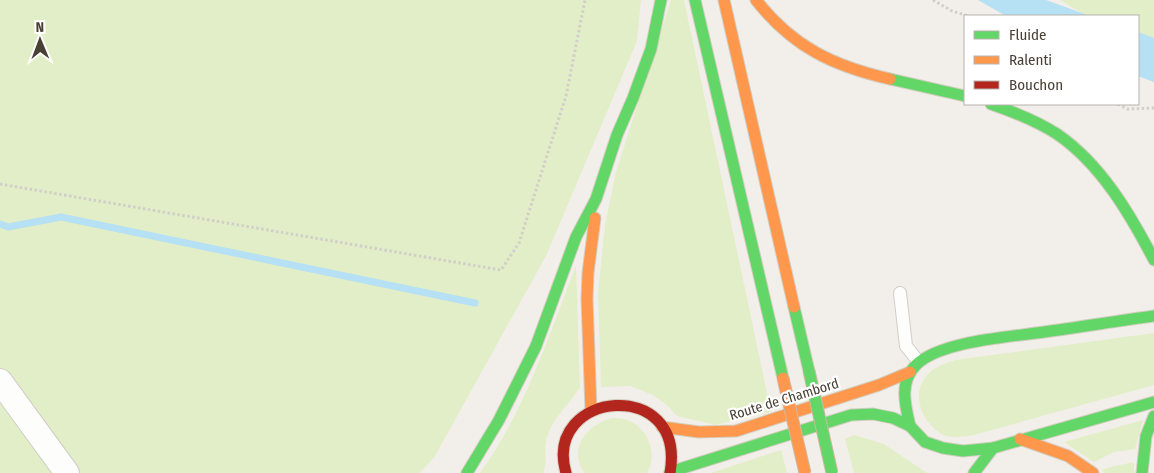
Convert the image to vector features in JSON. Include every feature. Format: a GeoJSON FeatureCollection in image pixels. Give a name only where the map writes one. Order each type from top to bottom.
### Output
{"type":"FeatureCollection","features":[{"type":"Feature","properties":{"kind":"main road"},"geometry":{"type":"LineString","coordinates":[[467,473],[499,420],[536,346],[576,237],[596,199],[617,135],[651,49],[661,0]]}},
{"type":"Feature","properties":{"kind":"main road"},"geometry":{"type":"LineString","coordinates":[[695,0],[805,473]]}},
{"type":"Feature","properties":{"kind":"main road"},"geometry":{"type":"LineString","coordinates":[[724,0],[833,473]]}},
{"type":"Feature","properties":{"kind":"main road"},"geometry":{"type":"LineString","coordinates":[[756,0],[784,32],[807,49],[835,63],[964,96]]}},
{"type":"Feature","properties":{"kind":"main road"},"geometry":{"type":"LineString","coordinates":[[995,105],[1027,117],[1059,135],[1100,173],[1118,195],[1138,228],[1154,260]]}},
{"type":"Feature","properties":{"kind":"main road"},"geometry":{"type":"LineString","coordinates":[[591,410],[588,273],[596,199]]}},
{"type":"Feature","properties":{"kind":"main road"},"geometry":{"type":"LineString","coordinates":[[910,426],[904,408],[906,385],[910,372],[918,361],[932,352],[952,346],[1154,316]]}},
{"type":"Feature","properties":{"kind":"main road","name":"Route de Chambord"},"geometry":{"type":"LineString","coordinates":[[662,427],[687,432],[714,433],[736,431],[879,385],[910,372]]}},
{"type":"Feature","properties":{"kind":"main road"},"geometry":{"type":"LineString","coordinates":[[563,471],[564,450],[568,433],[578,420],[591,410],[606,404],[638,407],[652,416],[662,427],[669,441],[672,457],[670,472],[851,414],[873,414],[893,418],[910,426],[925,442],[943,448],[963,451],[993,448],[1154,402]]}},
{"type":"Feature","properties":{"kind":"main road"},"geometry":{"type":"LineString","coordinates":[[1142,473],[1144,443],[1150,422],[1154,416]]}},
{"type":"Feature","properties":{"kind":"main road"},"geometry":{"type":"LineString","coordinates":[[1020,440],[1066,456],[1093,473]]}},
{"type":"Feature","properties":{"kind":"main road"},"geometry":{"type":"LineString","coordinates":[[974,473],[993,448]]}},
{"type":"Feature","properties":{"kind":"street"},"geometry":{"type":"LineString","coordinates":[[0,381],[67,473]]}},
{"type":"Feature","properties":{"kind":"lane"},"geometry":{"type":"LineString","coordinates":[[900,292],[906,346],[918,361]]}},
{"type":"Feature","properties":{"kind":"path"},"geometry":{"type":"LineString","coordinates":[[0,184],[501,270],[519,243],[563,105],[585,0]]}},
{"type":"Feature","properties":{"kind":"path"},"geometry":{"type":"LineString","coordinates":[[933,0],[952,11],[965,15]]}},
{"type":"Feature","properties":{"kind":"path"},"geometry":{"type":"LineString","coordinates":[[1120,105],[1127,109],[1154,108]]}},
{"type":"Feature","properties":{"kind":"green space"},"geometry":{"type":"Polygon","coordinates":[[[0,0],[641,0],[637,41],[546,256],[435,456],[420,473],[0,473],[0,0]]]}},
{"type":"Feature","properties":{"kind":"green space"},"geometry":{"type":"Polygon","coordinates":[[[671,0],[684,0],[771,412],[715,425],[677,416],[667,405],[653,395],[630,386],[601,387],[598,292],[605,225],[616,172],[671,0]]]}},
{"type":"Feature","properties":{"kind":"green space"},"geometry":{"type":"Polygon","coordinates":[[[1060,0],[1154,0],[1154,44],[1139,41],[1139,15],[1085,15],[1060,0]]]}},
{"type":"Feature","properties":{"kind":"green space"},"geometry":{"type":"Polygon","coordinates":[[[576,266],[580,387],[551,427],[546,441],[543,473],[480,473],[496,449],[523,399],[576,266]]]}},
{"type":"Feature","properties":{"kind":"green space"},"geometry":{"type":"Polygon","coordinates":[[[1154,333],[1154,385],[970,436],[946,436],[938,432],[926,419],[922,411],[919,394],[925,378],[935,369],[951,361],[1154,333]]]}},
{"type":"Feature","properties":{"kind":"green space"},"geometry":{"type":"Polygon","coordinates":[[[612,418],[632,422],[645,433],[649,441],[652,457],[647,473],[584,473],[578,454],[583,438],[595,426],[612,418]]]}},
{"type":"Feature","properties":{"kind":"green space"},"geometry":{"type":"Polygon","coordinates":[[[1143,420],[1135,449],[1114,452],[1094,462],[1064,442],[1143,420]]]}},
{"type":"Feature","properties":{"kind":"green space"},"geometry":{"type":"Polygon","coordinates":[[[854,435],[884,444],[927,473],[854,473],[845,439],[854,435]]]}},
{"type":"Feature","properties":{"kind":"green space"},"geometry":{"type":"Polygon","coordinates":[[[781,450],[787,473],[711,473],[781,450]]]}},
{"type":"Feature","properties":{"kind":"green space"},"geometry":{"type":"Polygon","coordinates":[[[1134,462],[1134,473],[1104,473],[1102,470],[1110,467],[1134,462]]]}},
{"type":"Feature","properties":{"kind":"water"},"geometry":{"type":"Polygon","coordinates":[[[978,0],[1046,0],[1087,15],[1004,15],[978,0]]]}},
{"type":"Feature","properties":{"kind":"water"},"geometry":{"type":"Polygon","coordinates":[[[1139,32],[1154,38],[1154,82],[1139,76],[1139,32]]]}},
{"type":"Feature","properties":{"kind":"waterway"},"geometry":{"type":"LineString","coordinates":[[0,224],[8,227],[61,217],[475,303]]}},
{"type":"Feature","properties":{"kind":"traffic: fast"},"geometry":{"type":"LineString","coordinates":[[467,473],[499,420],[536,346],[576,237],[596,199],[617,135],[651,49],[661,0]]}},
{"type":"Feature","properties":{"kind":"traffic: fast"},"geometry":{"type":"LineString","coordinates":[[695,0],[783,378]]}},
{"type":"Feature","properties":{"kind":"traffic: fast"},"geometry":{"type":"LineString","coordinates":[[890,79],[964,96]]}},
{"type":"Feature","properties":{"kind":"traffic: fast"},"geometry":{"type":"LineString","coordinates":[[994,105],[1049,129],[1073,146],[1101,175],[1113,191],[1135,225],[1154,260]]}},
{"type":"Feature","properties":{"kind":"traffic: fast"},"geometry":{"type":"LineString","coordinates":[[794,307],[809,371]]}},
{"type":"Feature","properties":{"kind":"traffic: fast"},"geometry":{"type":"LineString","coordinates":[[910,426],[905,402],[907,379],[916,365],[941,350],[976,341],[1154,316]]}},
{"type":"Feature","properties":{"kind":"traffic: fast"},"geometry":{"type":"LineString","coordinates":[[809,371],[832,473]]}},
{"type":"Feature","properties":{"kind":"traffic: fast"},"geometry":{"type":"LineString","coordinates":[[670,472],[851,415],[873,414],[893,418],[910,426],[925,442],[943,448],[963,451],[993,448],[1154,402]]}},
{"type":"Feature","properties":{"kind":"traffic: fast"},"geometry":{"type":"LineString","coordinates":[[1142,473],[1146,436],[1154,416]]}},
{"type":"Feature","properties":{"kind":"traffic: fast"},"geometry":{"type":"LineString","coordinates":[[974,473],[993,448]]}},
{"type":"Feature","properties":{"kind":"traffic: slow"},"geometry":{"type":"LineString","coordinates":[[724,0],[794,307]]}},
{"type":"Feature","properties":{"kind":"traffic: slow"},"geometry":{"type":"LineString","coordinates":[[756,0],[785,30],[816,52],[850,68],[890,79]]}},
{"type":"Feature","properties":{"kind":"traffic: slow"},"geometry":{"type":"LineString","coordinates":[[591,410],[587,299],[588,273],[595,218]]}},
{"type":"Feature","properties":{"kind":"traffic: slow"},"geometry":{"type":"LineString","coordinates":[[662,427],[699,432],[736,431],[879,385],[910,372]]}},
{"type":"Feature","properties":{"kind":"traffic: slow"},"geometry":{"type":"LineString","coordinates":[[783,378],[805,473]]}},
{"type":"Feature","properties":{"kind":"traffic: slow"},"geometry":{"type":"LineString","coordinates":[[1020,439],[1068,456],[1093,473]]}},
{"type":"Feature","properties":{"kind":"traffic: jam"},"geometry":{"type":"LineString","coordinates":[[566,473],[564,445],[575,424],[593,411],[615,406],[638,408],[658,420],[669,442],[670,473]]}}]}
